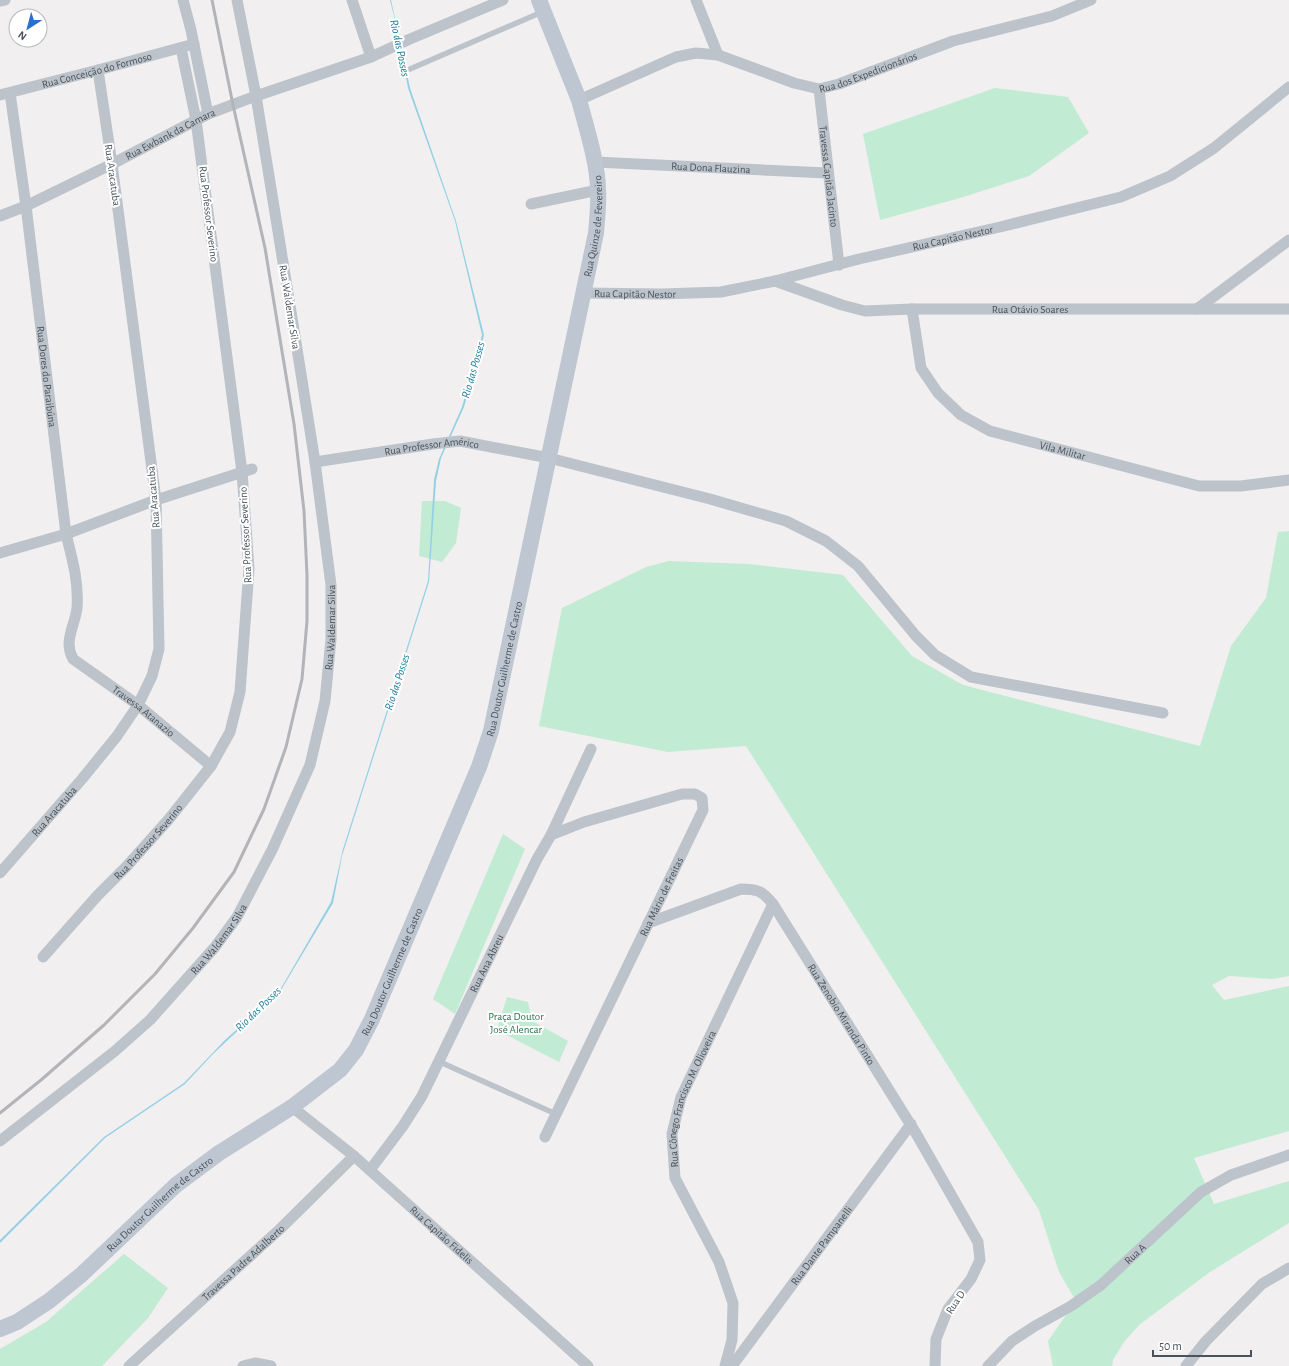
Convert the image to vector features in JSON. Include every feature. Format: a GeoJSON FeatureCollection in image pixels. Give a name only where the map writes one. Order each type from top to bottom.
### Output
{"type":"FeatureCollection","features":[{"type":"Feature","properties":{"kind":"main road","name":"Rua Quinze de Fevereiro"},"geometry":{"type":"LineString","coordinates":[[542,6],[579,100],[594,162],[598,190],[596,233],[549,458]]}},
{"type":"Feature","properties":{"kind":"main road","name":"Rua Doutor Guilherme de Castro"},"geometry":{"type":"LineString","coordinates":[[0,1329],[16,1322],[49,1301],[81,1275],[176,1186],[219,1153],[292,1107],[340,1070],[356,1050],[372,1019],[479,767],[491,731],[549,458]]}},
{"type":"Feature","properties":{"kind":"street"},"geometry":{"type":"LineString","coordinates":[[0,1],[5,0]]}},
{"type":"Feature","properties":{"kind":"street"},"geometry":{"type":"LineString","coordinates":[[183,0],[191,30],[208,114]]}},
{"type":"Feature","properties":{"kind":"street","name":"Rua Waldemar Silva"},"geometry":{"type":"LineString","coordinates":[[0,1141],[115,1051],[150,1020],[219,941],[237,917],[272,850],[310,765],[326,693],[331,639],[331,585],[315,462],[256,96],[237,0]]}},
{"type":"Feature","properties":{"kind":"street"},"geometry":{"type":"LineString","coordinates":[[352,0],[371,57]]}},
{"type":"Feature","properties":{"kind":"street","name":"Rua Ewbank da Camara"},"geometry":{"type":"LineString","coordinates":[[0,216],[26,206],[112,164],[208,114],[371,57],[503,0]]}},
{"type":"Feature","properties":{"kind":"street"},"geometry":{"type":"LineString","coordinates":[[696,0],[718,55]]}},
{"type":"Feature","properties":{"kind":"street","name":"Rua dos Expedicionários"},"geometry":{"type":"LineString","coordinates":[[579,100],[676,57],[696,53],[718,55],[794,83],[819,89],[839,84],[952,41],[1052,16],[1091,0]]}},
{"type":"Feature","properties":{"kind":"street","name":"Rua Conceição do Formoso"},"geometry":{"type":"LineString","coordinates":[[5,94],[194,44]]}},
{"type":"Feature","properties":{"kind":"street","name":"Rua Professor Severino"},"geometry":{"type":"LineString","coordinates":[[43,957],[98,894],[127,866],[169,818],[211,766],[230,732],[240,692],[249,569],[247,471],[196,120],[181,48]]}},
{"type":"Feature","properties":{"kind":"street","name":"Rua Aracatuba"},"geometry":{"type":"LineString","coordinates":[[0,873],[82,779],[117,736],[138,705],[152,676],[159,649],[156,500],[112,164],[98,70]]}},
{"type":"Feature","properties":{"kind":"street","name":"Rua Capitão Nestor"},"geometry":{"type":"LineString","coordinates":[[584,294],[721,292],[775,281],[1000,227],[1121,196],[1170,176],[1214,148],[1289,87]]}},
{"type":"Feature","properties":{"kind":"street","name":"Travessa Capitão Jacinto"},"geometry":{"type":"LineString","coordinates":[[819,89],[827,173],[839,265]]}},
{"type":"Feature","properties":{"kind":"street","name":"Rua Dores do Paraibúna"},"geometry":{"type":"LineString","coordinates":[[5,94],[26,206],[66,534],[77,579],[77,608],[68,644],[69,652],[73,659]]}},
{"type":"Feature","properties":{"kind":"street","name":"Rua Dona Flauzina"},"geometry":{"type":"LineString","coordinates":[[594,162],[827,173]]}},
{"type":"Feature","properties":{"kind":"street"},"geometry":{"type":"LineString","coordinates":[[531,204],[598,190]]}},
{"type":"Feature","properties":{"kind":"street"},"geometry":{"type":"LineString","coordinates":[[1197,309],[1289,240]]}},
{"type":"Feature","properties":{"kind":"street","name":"Rua Otávio Soares"},"geometry":{"type":"LineString","coordinates":[[775,281],[842,305],[865,311],[912,309],[1289,309]]}},
{"type":"Feature","properties":{"kind":"street","name":"Vila Militar"},"geometry":{"type":"LineString","coordinates":[[912,309],[921,368],[938,393],[961,415],[990,431],[1199,486],[1241,486],[1289,480]]}},
{"type":"Feature","properties":{"kind":"street","name":"Rua Professor Américo"},"geometry":{"type":"LineString","coordinates":[[315,462],[460,441],[549,458],[710,499],[786,521],[826,541],[858,566],[916,636],[935,655],[970,677],[1162,713]]}},
{"type":"Feature","properties":{"kind":"street"},"geometry":{"type":"LineString","coordinates":[[0,553],[66,534],[156,500],[247,471]]}},
{"type":"Feature","properties":{"kind":"street","name":"Travessa Atanazio"},"geometry":{"type":"LineString","coordinates":[[73,659],[138,705],[211,766]]}},
{"type":"Feature","properties":{"kind":"street","name":"Rua Ana Abreu"},"geometry":{"type":"LineString","coordinates":[[370,1170],[404,1126],[440,1062],[537,859],[551,836],[591,749]]}},
{"type":"Feature","properties":{"kind":"street","name":"Rua Mário de Freitas"},"geometry":{"type":"LineString","coordinates":[[545,1137],[703,810],[702,798],[695,794],[682,794],[584,822],[551,836]]}},
{"type":"Feature","properties":{"kind":"street","name":"Rua Zenobio Miranda Pinto"},"geometry":{"type":"LineString","coordinates":[[648,924],[741,889],[752,889],[765,894],[773,904],[911,1124],[978,1242]]}},
{"type":"Feature","properties":{"kind":"street","name":"Rua Cônego Francisco M. Olioveira"},"geometry":{"type":"LineString","coordinates":[[725,1366],[732,1340],[733,1303],[719,1262],[675,1178],[672,1134],[681,1097],[773,904]]}},
{"type":"Feature","properties":{"kind":"street","name":"Rua Capitão Fidelis"},"geometry":{"type":"LineString","coordinates":[[292,1107],[354,1156],[588,1366]]}},
{"type":"Feature","properties":{"kind":"street","name":"Rua Dante Pampanelli"},"geometry":{"type":"LineString","coordinates":[[732,1366],[911,1124]]}},
{"type":"Feature","properties":{"kind":"street","name":"Rua A"},"geometry":{"type":"LineString","coordinates":[[988,1366],[1012,1341],[1035,1326],[1072,1306],[1101,1285],[1201,1192],[1231,1175],[1289,1155]]}},
{"type":"Feature","properties":{"kind":"street","name":"Travessa Padre Adalberto"},"geometry":{"type":"LineString","coordinates":[[129,1366],[280,1229],[354,1156]]}},
{"type":"Feature","properties":{"kind":"street","name":"Rua D"},"geometry":{"type":"LineString","coordinates":[[935,1366],[936,1340],[948,1310],[971,1279],[980,1260],[978,1242]]}},
{"type":"Feature","properties":{"kind":"street"},"geometry":{"type":"LineString","coordinates":[[1186,1366],[1206,1341],[1262,1284],[1289,1268]]}},
{"type":"Feature","properties":{"kind":"street"},"geometry":{"type":"LineString","coordinates":[[243,1366],[255,1363],[271,1366]]}},
{"type":"Feature","properties":{"kind":"lane"},"geometry":{"type":"LineString","coordinates":[[410,69],[542,6]]}},
{"type":"Feature","properties":{"kind":"lane"},"geometry":{"type":"LineString","coordinates":[[440,1062],[556,1114]]}},
{"type":"Feature","properties":{"kind":"green space"},"geometry":{"type":"Polygon","coordinates":[[[995,88],[1068,97],[1089,133],[1029,176],[960,198],[880,220],[863,134],[995,88]]]}},
{"type":"Feature","properties":{"kind":"green space"},"geometry":{"type":"Polygon","coordinates":[[[422,501],[445,501],[461,508],[456,543],[442,562],[419,556],[422,501]]]}},
{"type":"Feature","properties":{"kind":"green space"},"geometry":{"type":"Polygon","coordinates":[[[1289,531],[1289,976],[1272,979],[1229,976],[1212,985],[1224,1000],[1289,986],[1289,1131],[1194,1158],[1214,1204],[1289,1181],[1289,1223],[1210,1272],[1139,1325],[1124,1342],[1113,1360],[1112,1366],[1053,1366],[1048,1341],[1076,1301],[1059,1272],[1039,1210],[746,746],[668,752],[539,726],[562,608],[646,567],[669,561],[749,564],[843,575],[912,656],[963,685],[1200,746],[1231,646],[1266,598],[1278,532],[1289,531]]]}},
{"type":"Feature","properties":{"kind":"green space"},"geometry":{"type":"Polygon","coordinates":[[[503,834],[525,849],[455,1014],[433,999],[503,834]]]}},
{"type":"Feature","properties":{"kind":"green space","name":"Praça Doutor José Alencar"},"geometry":{"type":"Polygon","coordinates":[[[507,997],[528,1002],[532,1021],[568,1041],[559,1062],[497,1030],[507,997]]]}},
{"type":"Feature","properties":{"kind":"green space"},"geometry":{"type":"Polygon","coordinates":[[[124,1254],[168,1288],[148,1318],[102,1366],[0,1366],[0,1349],[46,1322],[124,1254]]]}},
{"type":"Feature","properties":{"kind":"water","name":"Rio das Posses"},"geometry":{"type":"Polygon","coordinates":[[[391,0],[410,88],[456,221],[484,335],[464,407],[441,458],[436,481],[429,582],[342,856],[333,903],[281,990],[213,1054],[185,1084],[105,1138],[0,1243],[0,1240],[104,1137],[184,1083],[224,1041],[280,990],[331,902],[343,849],[428,581],[434,480],[439,459],[462,407],[482,335],[455,221],[408,88],[397,28],[391,0]]]}},
{"type":"Feature","properties":{"kind":"railway"},"geometry":{"type":"LineString","coordinates":[[0,1113],[41,1080],[104,1025],[155,974],[193,928],[234,872],[264,809],[286,747],[302,679],[307,621],[307,575],[304,511],[294,424],[265,248],[233,105],[212,0]]}}]}
